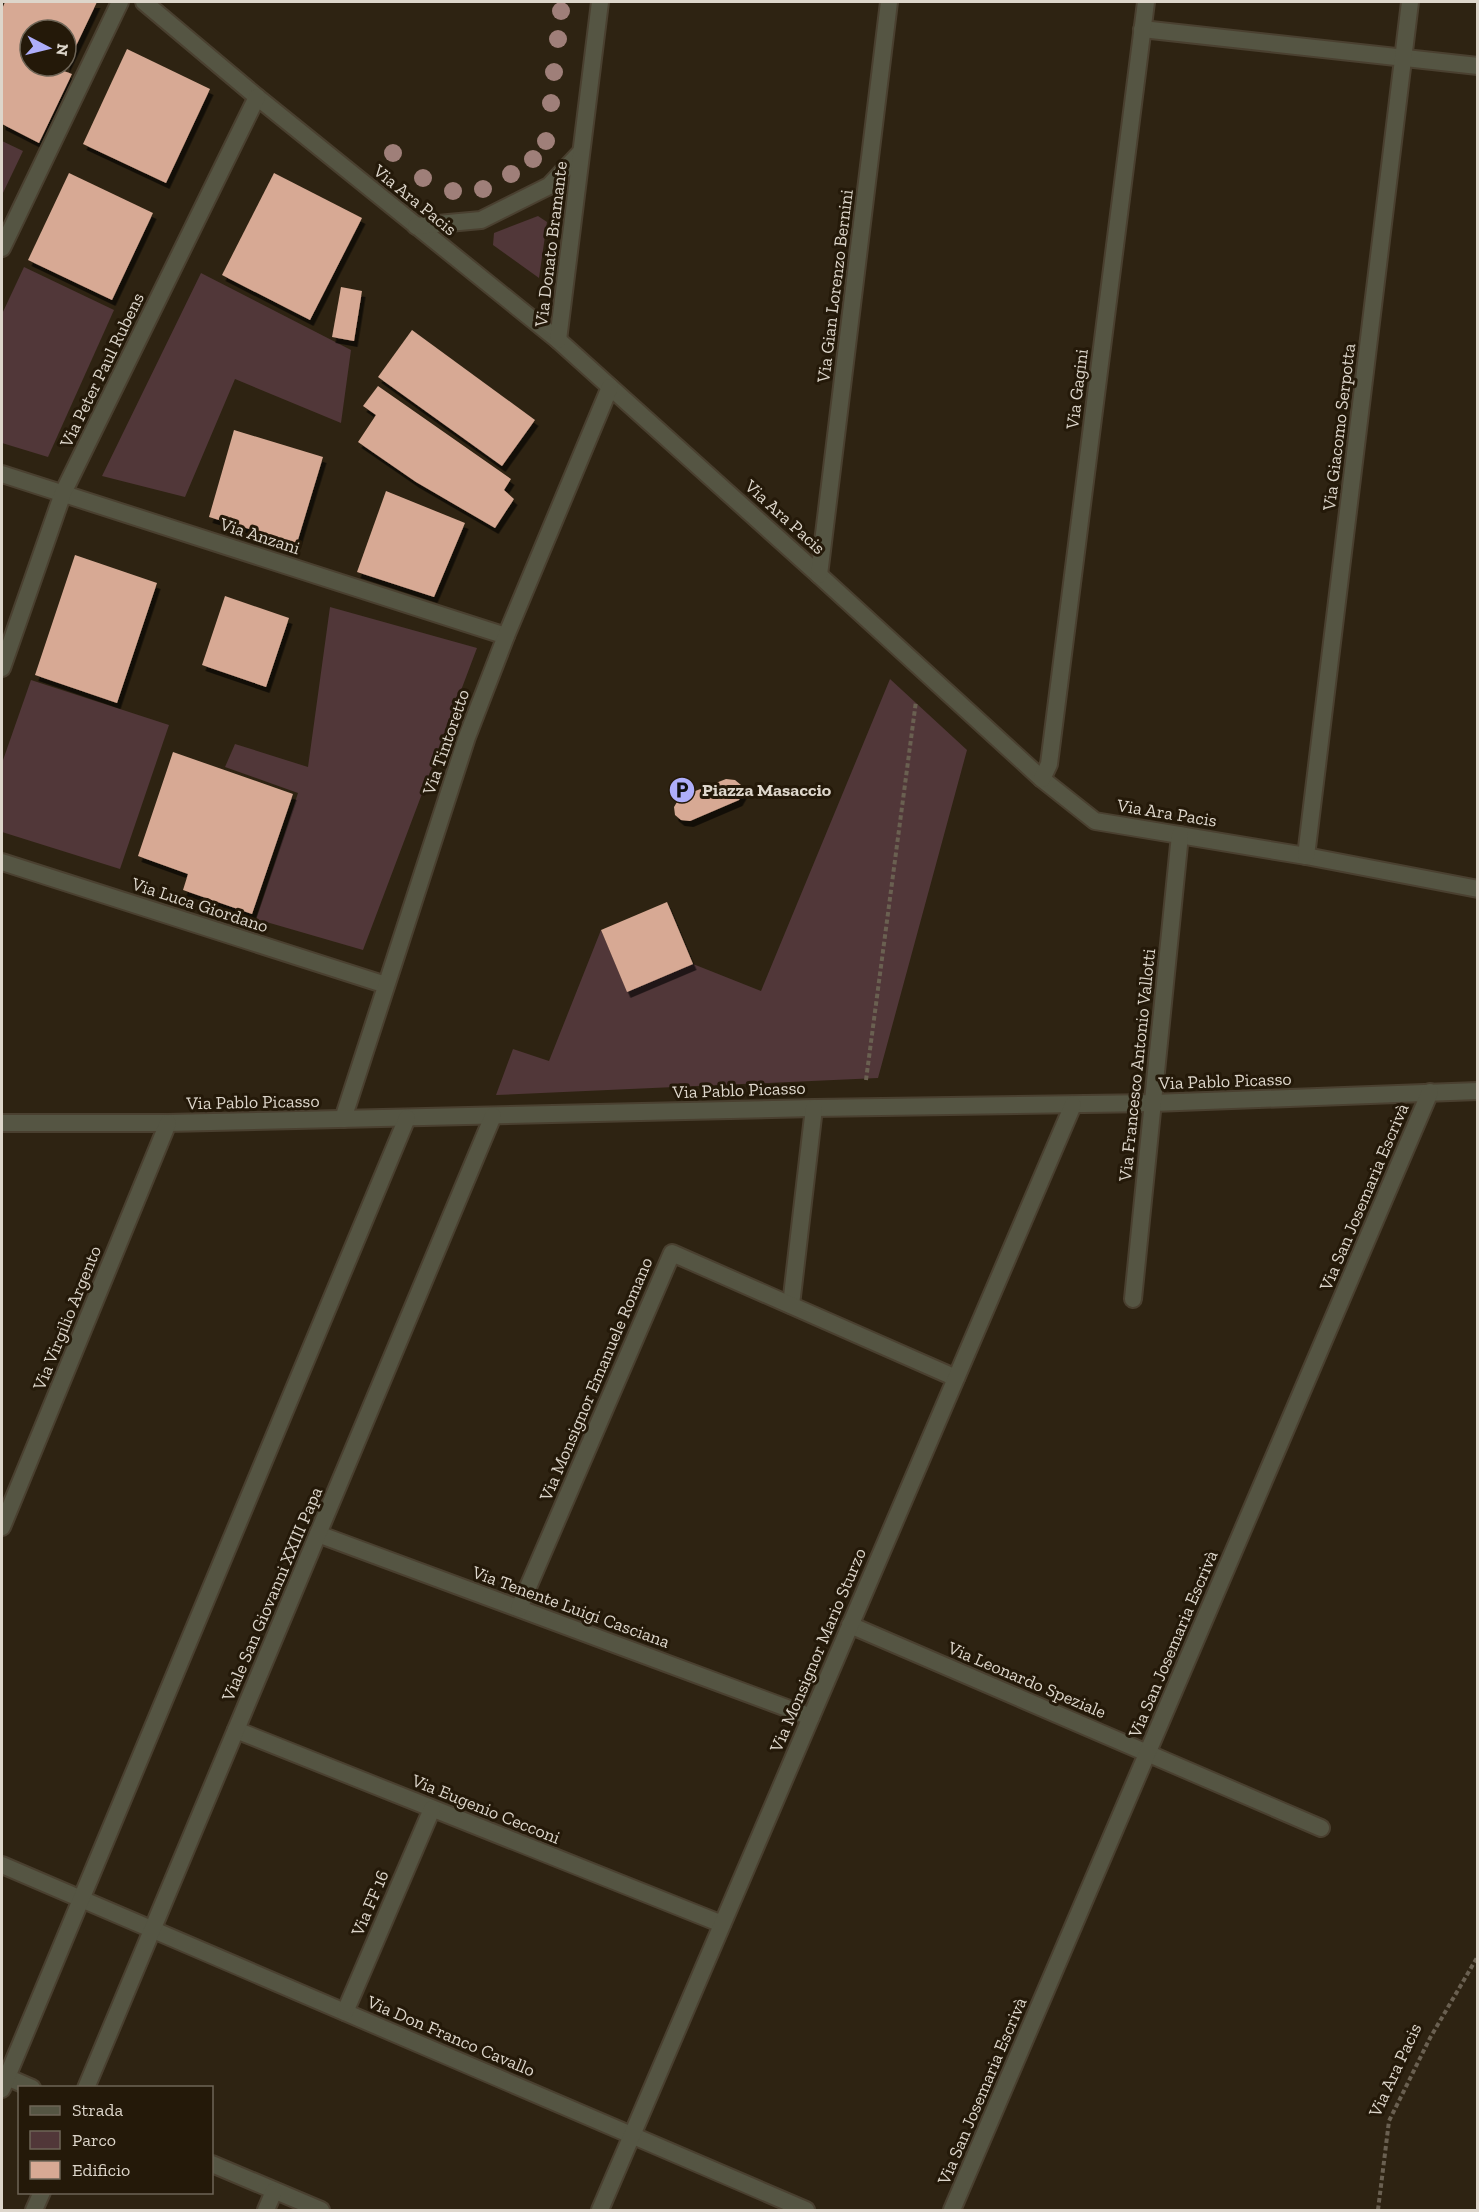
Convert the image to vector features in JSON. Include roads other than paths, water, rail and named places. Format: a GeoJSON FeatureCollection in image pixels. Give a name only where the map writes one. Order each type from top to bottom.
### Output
{"type":"FeatureCollection","features":[{"type":"Feature","properties":{"kind":"street"},"geometry":{"type":"LineString","coordinates":[[2,248],[120,2]]}},
{"type":"Feature","properties":{"kind":"street","name":"Via Ara Pacis"},"geometry":{"type":"LineString","coordinates":[[144,2],[257,97],[558,340],[1042,779],[1095,821],[1306,856],[1478,889]]}},
{"type":"Feature","properties":{"kind":"street","name":"Via Donato Bramante"},"geometry":{"type":"LineString","coordinates":[[558,340],[600,2]]}},
{"type":"Feature","properties":{"kind":"street","name":"Via Gian Lorenzo Bernini"},"geometry":{"type":"LineString","coordinates":[[819,575],[889,2]]}},
{"type":"Feature","properties":{"kind":"street","name":"Via Gagini"},"geometry":{"type":"LineString","coordinates":[[1042,779],[1049,764],[1146,2]]}},
{"type":"Feature","properties":{"kind":"street","name":"Via Giacomo Serpotta"},"geometry":{"type":"LineString","coordinates":[[1306,856],[1410,2]]}},
{"type":"Feature","properties":{"kind":"street"},"geometry":{"type":"LineString","coordinates":[[1142,29],[1478,66]]}},
{"type":"Feature","properties":{"kind":"street","name":"Via Peter Paul Rubens"},"geometry":{"type":"LineString","coordinates":[[2,668],[63,493],[257,97]]}},
{"type":"Feature","properties":{"kind":"street","name":"Via Donato Bramante"},"geometry":{"type":"LineString","coordinates":[[416,226],[481,220],[549,186],[581,152]]}},
{"type":"Feature","properties":{"kind":"street","name":"Via Tintoretto"},"geometry":{"type":"LineString","coordinates":[[343,1119],[467,736],[506,636],[610,387]]}},
{"type":"Feature","properties":{"kind":"street","name":"Via Anzani"},"geometry":{"type":"LineString","coordinates":[[2,474],[506,636]]}},
{"type":"Feature","properties":{"kind":"street","name":"Via Francesco Antonio Vallotti"},"geometry":{"type":"LineString","coordinates":[[1133,1299],[1180,835]]}},
{"type":"Feature","properties":{"kind":"street","name":"Via Luca Giordano"},"geometry":{"type":"LineString","coordinates":[[2,862],[386,985]]}},
{"type":"Feature","properties":{"kind":"street","name":"Via Pablo Picasso"},"geometry":{"type":"LineString","coordinates":[[2,1123],[168,1124],[863,1107],[1153,1104],[1478,1090]]}},
{"type":"Feature","properties":{"kind":"street","name":"Via San Josemaria Escrivà"},"geometry":{"type":"LineString","coordinates":[[952,2211],[1430,1092]]}},
{"type":"Feature","properties":{"kind":"street","name":"Via Monsignor Mario Sturzo"},"geometry":{"type":"LineString","coordinates":[[600,2211],[1072,1105]]}},
{"type":"Feature","properties":{"kind":"street"},"geometry":{"type":"LineString","coordinates":[[791,1305],[814,1108]]}},
{"type":"Feature","properties":{"kind":"street","name":"Viale San Giovanni XXIII Papa"},"geometry":{"type":"LineString","coordinates":[[87,2086],[493,1116]]}},
{"type":"Feature","properties":{"kind":"street"},"geometry":{"type":"LineString","coordinates":[[25,2086],[3,2080],[407,1118]]}},
{"type":"Feature","properties":{"kind":"street","name":"Via Virgilio Argento"},"geometry":{"type":"LineString","coordinates":[[2,1527],[168,1124]]}},
{"type":"Feature","properties":{"kind":"street","name":"Via Monsignor Emanuele Romano"},"geometry":{"type":"LineString","coordinates":[[519,1608],[672,1252],[956,1378]]}},
{"type":"Feature","properties":{"kind":"street","name":"Via Tenente Luigi Casciana"},"geometry":{"type":"LineString","coordinates":[[318,1534],[811,1717]]}},
{"type":"Feature","properties":{"kind":"street","name":"Via Leonardo Speziale"},"geometry":{"type":"LineString","coordinates":[[850,1625],[1321,1828]]}},
{"type":"Feature","properties":{"kind":"street","name":"Via Eugenio Cecconi"},"geometry":{"type":"LineString","coordinates":[[236,1730],[722,1924]]}},
{"type":"Feature","properties":{"kind":"street","name":"Via FF 16"},"geometry":{"type":"LineString","coordinates":[[345,2012],[432,1809]]}},
{"type":"Feature","properties":{"kind":"street","name":"Via Don Franco Cavallo"},"geometry":{"type":"LineString","coordinates":[[2,1865],[806,2211]]}},
{"type":"Feature","properties":{"kind":"street"},"geometry":{"type":"LineString","coordinates":[[213,2164],[321,2211]]}},
{"type":"Feature","properties":{"kind":"street"},"geometry":{"type":"LineString","coordinates":[[266,2211],[274,2191]]}},
{"type":"Feature","properties":{"kind":"street"},"geometry":{"type":"LineString","coordinates":[[34,2211],[42,2194]]}},
{"type":"Feature","properties":{"kind":"place","name":"Piazza Masaccio"},"geometry":{"type":"Point","coordinates":[682,790]}}]}
